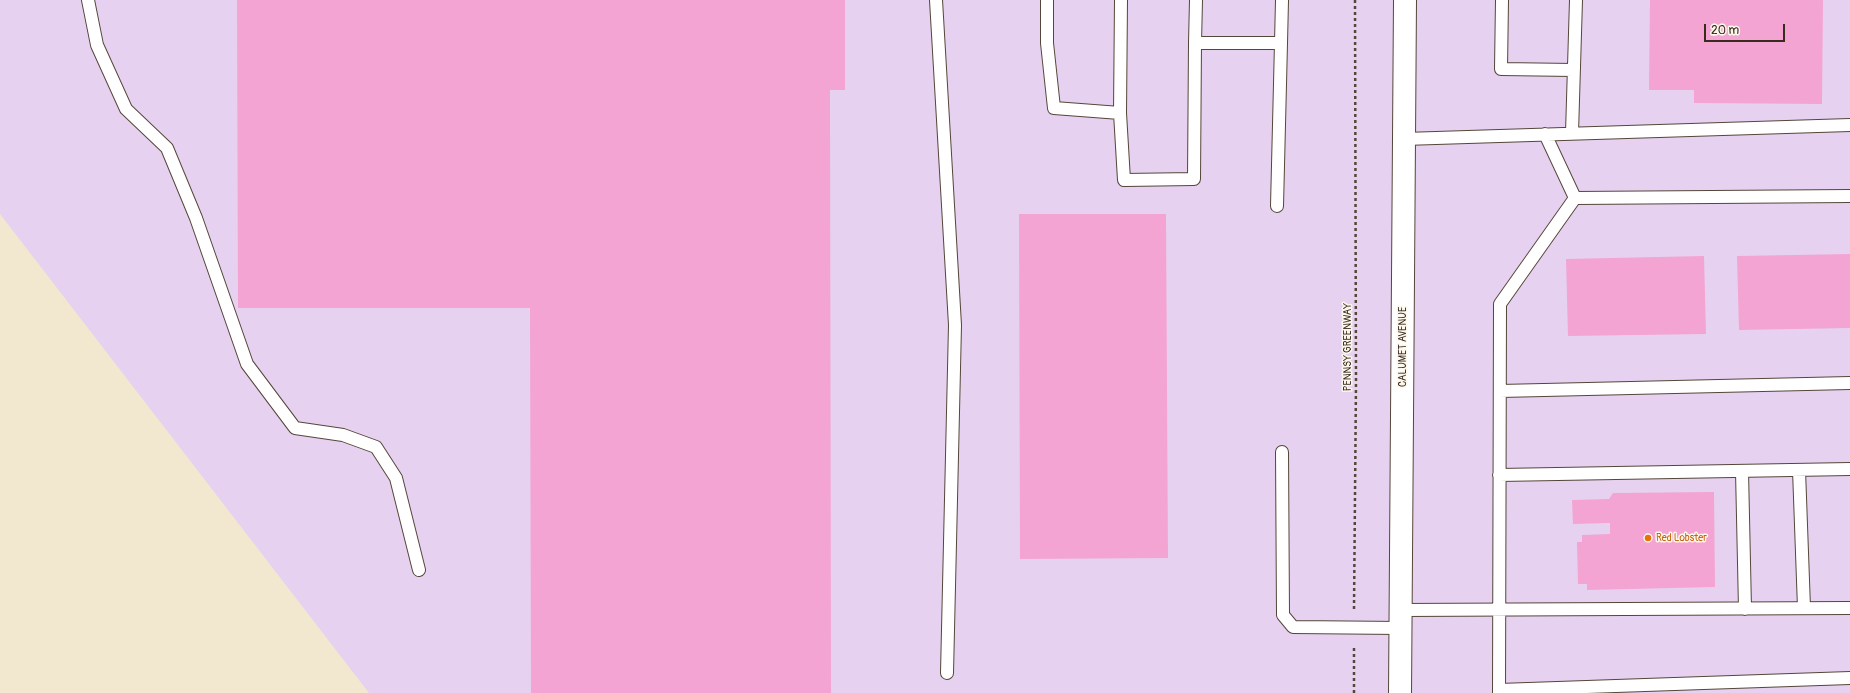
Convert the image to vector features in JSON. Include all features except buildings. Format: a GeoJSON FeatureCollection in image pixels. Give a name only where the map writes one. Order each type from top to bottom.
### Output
{"type":"FeatureCollection","features":[{"type":"Feature","properties":{"kind":"main road","name":"CALUMET AVENUE"},"geometry":{"type":"LineString","coordinates":[[1400,693],[1405,0]]}},
{"type":"Feature","properties":{"kind":"lane"},"geometry":{"type":"LineString","coordinates":[[88,0],[97,45],[126,109],[167,148],[196,218],[247,364],[295,428],[343,435],[376,447],[396,478],[419,570]]}},
{"type":"Feature","properties":{"kind":"lane"},"geometry":{"type":"LineString","coordinates":[[936,0],[955,326],[947,673]]}},
{"type":"Feature","properties":{"kind":"lane"},"geometry":{"type":"LineString","coordinates":[[1047,0],[1047,43],[1054,108],[1120,113]]}},
{"type":"Feature","properties":{"kind":"lane"},"geometry":{"type":"LineString","coordinates":[[1121,0],[1120,113],[1124,180],[1194,179],[1196,0]]}},
{"type":"Feature","properties":{"kind":"lane"},"geometry":{"type":"LineString","coordinates":[[1277,206],[1282,0]]}},
{"type":"Feature","properties":{"kind":"lane"},"geometry":{"type":"LineString","coordinates":[[1502,0],[1501,69],[1574,70]]}},
{"type":"Feature","properties":{"kind":"lane"},"geometry":{"type":"LineString","coordinates":[[1572,133],[1576,0]]}},
{"type":"Feature","properties":{"kind":"lane"},"geometry":{"type":"LineString","coordinates":[[1195,43],[1280,43]]}},
{"type":"Feature","properties":{"kind":"lane"},"geometry":{"type":"LineString","coordinates":[[1404,139],[1850,125]]}},
{"type":"Feature","properties":{"kind":"lane"},"geometry":{"type":"LineString","coordinates":[[1545,134],[1575,198]]}},
{"type":"Feature","properties":{"kind":"lane"},"geometry":{"type":"LineString","coordinates":[[1575,198],[1850,196]]}},
{"type":"Feature","properties":{"kind":"lane"},"geometry":{"type":"LineString","coordinates":[[1575,198],[1500,304],[1499,691],[1850,678]]}},
{"type":"Feature","properties":{"kind":"lane"},"geometry":{"type":"LineString","coordinates":[[1500,391],[1850,383]]}},
{"type":"Feature","properties":{"kind":"lane"},"geometry":{"type":"LineString","coordinates":[[1282,452],[1283,615],[1293,627],[1354,627],[1401,619],[1499,611],[1850,608]]}},
{"type":"Feature","properties":{"kind":"lane"},"geometry":{"type":"LineString","coordinates":[[1499,476],[1850,469]]}},
{"type":"Feature","properties":{"kind":"lane"},"geometry":{"type":"LineString","coordinates":[[1799,470],[1804,608]]}},
{"type":"Feature","properties":{"kind":"lane"},"geometry":{"type":"LineString","coordinates":[[1742,471],[1745,609]]}},
{"type":"Feature","properties":{"kind":"path","name":"PENNSY GREENWAY"},"geometry":{"type":"LineString","coordinates":[[1354,693],[1356,383],[1355,0]]}},
{"type":"Feature","properties":{"kind":"shaded area"},"geometry":{"type":"Polygon","coordinates":[[[0,0],[1850,0],[1850,693],[369,693],[0,214],[0,0]]]}},
{"type":"Feature","properties":{"kind":"place","name":"Red Lobster"},"geometry":{"type":"Point","coordinates":[1648,538]}}]}
